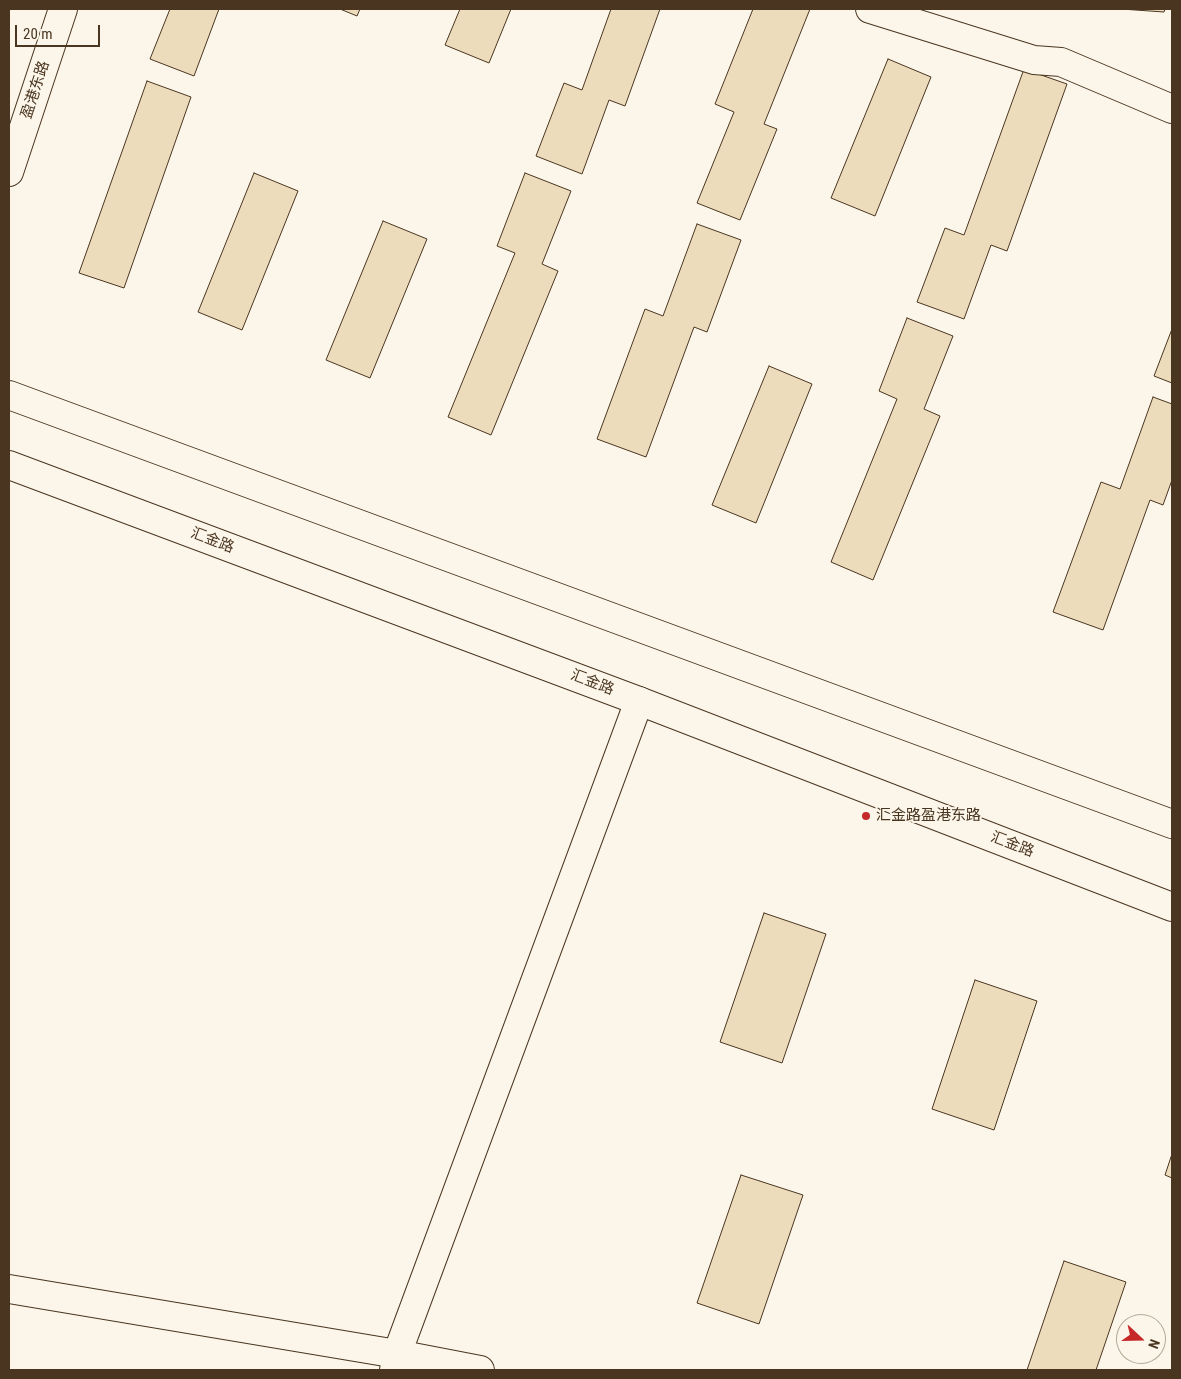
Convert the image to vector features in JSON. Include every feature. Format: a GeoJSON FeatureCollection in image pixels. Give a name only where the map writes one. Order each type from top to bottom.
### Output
{"type":"FeatureCollection","features":[{"type":"Feature","properties":{"kind":"main road","name":"盈港东路"},"geometry":{"type":"LineString","coordinates":[[9,172],[63,9]]}},
{"type":"Feature","properties":{"kind":"main road"},"geometry":{"type":"LineString","coordinates":[[870,9],[1034,60],[1061,62],[1172,108]]}},
{"type":"Feature","properties":{"kind":"main road"},"geometry":{"type":"LineString","coordinates":[[9,395],[1172,824]]}},
{"type":"Feature","properties":{"kind":"main road","name":"汇金路"},"geometry":{"type":"LineString","coordinates":[[9,465],[639,701],[1172,907]]}},
{"type":"Feature","properties":{"kind":"main road"},"geometry":{"type":"LineString","coordinates":[[395,1362],[639,701]]}},
{"type":"Feature","properties":{"kind":"main road"},"geometry":{"type":"LineString","coordinates":[[9,1289],[395,1362],[480,1370]]}},
{"type":"Feature","properties":{"kind":"building"},"geometry":{"type":"Polygon","coordinates":[[[170,9],[219,9],[194,76],[150,59],[170,9]]]}},
{"type":"Feature","properties":{"kind":"building"},"geometry":{"type":"Polygon","coordinates":[[[340,9],[360,9],[357,16],[340,9]]]}},
{"type":"Feature","properties":{"kind":"building"},"geometry":{"type":"Polygon","coordinates":[[[460,9],[511,9],[489,63],[445,45],[460,9]]]}},
{"type":"Feature","properties":{"kind":"building"},"geometry":{"type":"Polygon","coordinates":[[[611,9],[660,9],[625,106],[609,100],[582,174],[536,156],[564,83],[582,90],[611,9]]]}},
{"type":"Feature","properties":{"kind":"building"},"geometry":{"type":"Polygon","coordinates":[[[753,9],[810,9],[764,124],[777,129],[740,220],[697,203],[734,112],[715,104],[753,9]]]}},
{"type":"Feature","properties":{"kind":"building"},"geometry":{"type":"Polygon","coordinates":[[[1121,9],[1165,9],[1164,12],[1121,9]]]}},
{"type":"Feature","properties":{"kind":"building"},"geometry":{"type":"Polygon","coordinates":[[[888,59],[931,77],[875,216],[831,198],[888,59]]]}},
{"type":"Feature","properties":{"kind":"building"},"geometry":{"type":"Polygon","coordinates":[[[1024,69],[1067,84],[1007,251],[991,245],[964,319],[917,302],[945,228],[964,235],[1024,69]]]}},
{"type":"Feature","properties":{"kind":"building"},"geometry":{"type":"Polygon","coordinates":[[[147,81],[191,97],[124,288],[79,273],[147,81]]]}},
{"type":"Feature","properties":{"kind":"building"},"geometry":{"type":"Polygon","coordinates":[[[254,173],[298,191],[242,330],[198,312],[254,173]]]}},
{"type":"Feature","properties":{"kind":"building"},"geometry":{"type":"Polygon","coordinates":[[[525,173],[571,191],[542,264],[558,271],[491,435],[448,417],[515,253],[497,246],[525,173]]]}},
{"type":"Feature","properties":{"kind":"building"},"geometry":{"type":"Polygon","coordinates":[[[383,221],[427,239],[370,378],[326,360],[383,221]]]}},
{"type":"Feature","properties":{"kind":"building"},"geometry":{"type":"Polygon","coordinates":[[[697,224],[741,240],[707,332],[694,327],[646,457],[597,439],[645,309],[663,316],[697,224]]]}},
{"type":"Feature","properties":{"kind":"building"},"geometry":{"type":"Polygon","coordinates":[[[907,318],[953,336],[924,409],[940,416],[873,580],[831,562],[897,399],[879,391],[907,318]]]}},
{"type":"Feature","properties":{"kind":"building"},"geometry":{"type":"Polygon","coordinates":[[[1172,329],[1172,383],[1154,376],[1172,329]]]}},
{"type":"Feature","properties":{"kind":"building"},"geometry":{"type":"Polygon","coordinates":[[[769,366],[812,384],[756,523],[712,505],[769,366]]]}},
{"type":"Feature","properties":{"kind":"building"},"geometry":{"type":"Polygon","coordinates":[[[1153,397],[1172,404],[1172,480],[1163,505],[1150,500],[1103,630],[1053,612],[1101,482],[1120,489],[1153,397]]]}},
{"type":"Feature","properties":{"kind":"building"},"geometry":{"type":"Polygon","coordinates":[[[764,913],[826,934],[782,1063],[720,1042],[764,913]]]}},
{"type":"Feature","properties":{"kind":"building"},"geometry":{"type":"Polygon","coordinates":[[[975,980],[1037,1001],[994,1130],[932,1109],[975,980]]]}},
{"type":"Feature","properties":{"kind":"building"},"geometry":{"type":"Polygon","coordinates":[[[1172,1154],[1172,1178],[1165,1175],[1172,1154]]]}},
{"type":"Feature","properties":{"kind":"building"},"geometry":{"type":"Polygon","coordinates":[[[741,1175],[803,1195],[759,1324],[697,1303],[741,1175]]]}},
{"type":"Feature","properties":{"kind":"building"},"geometry":{"type":"Polygon","coordinates":[[[1064,1261],[1126,1282],[1096,1370],[1027,1370],[1064,1261]]]}},
{"type":"Feature","properties":{"kind":"place","name":"汇金路盈港东路"},"geometry":{"type":"Point","coordinates":[866,816]}}]}
